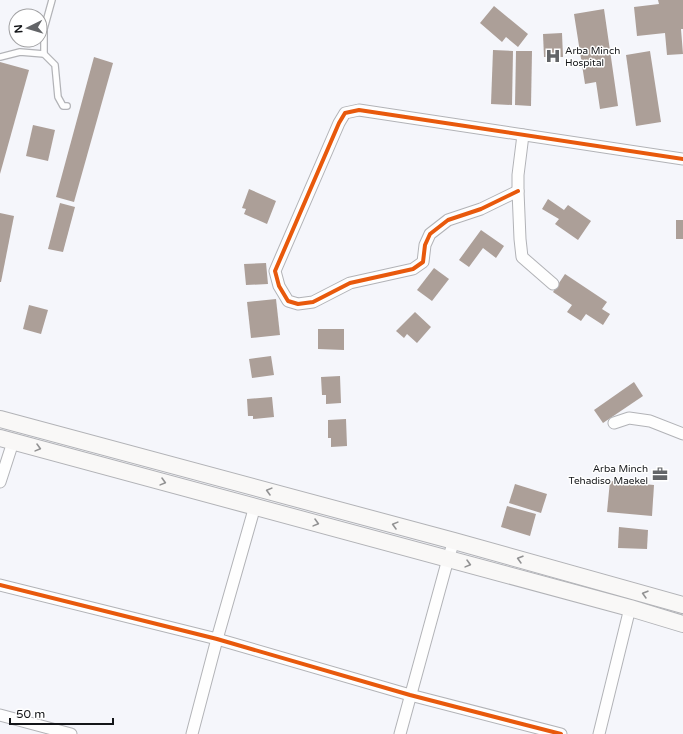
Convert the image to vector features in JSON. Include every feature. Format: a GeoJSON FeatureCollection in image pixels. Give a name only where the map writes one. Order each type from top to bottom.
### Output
{"type":"FeatureCollection","features":[{"type":"Feature","properties":{"kind":"main road"},"geometry":{"type":"LineString","coordinates":[[0,419],[454,541],[683,605]]}},
{"type":"Feature","properties":{"kind":"main road"},"geometry":{"type":"LineString","coordinates":[[6,440],[255,506],[630,608],[683,624]]}},
{"type":"Feature","properties":{"kind":"street"},"geometry":{"type":"LineString","coordinates":[[518,190],[481,209],[448,220],[430,234],[425,246],[423,262],[413,269],[350,283],[313,302],[298,304],[288,301],[280,286],[275,271],[339,123],[345,113],[359,110],[523,134],[683,160]]}},
{"type":"Feature","properties":{"kind":"street"},"geometry":{"type":"LineString","coordinates":[[523,134],[518,175],[522,256],[553,284]]}},
{"type":"Feature","properties":{"kind":"street"},"geometry":{"type":"LineString","coordinates":[[614,423],[629,418],[650,421],[683,434]]}},
{"type":"Feature","properties":{"kind":"street"},"geometry":{"type":"LineString","coordinates":[[0,482],[6,440]]}},
{"type":"Feature","properties":{"kind":"street"},"geometry":{"type":"LineString","coordinates":[[192,734],[217,639],[255,506]]}},
{"type":"Feature","properties":{"kind":"street"},"geometry":{"type":"LineString","coordinates":[[400,734],[454,541]]}},
{"type":"Feature","properties":{"kind":"street"},"geometry":{"type":"LineString","coordinates":[[0,585],[217,639],[410,696],[561,734]]}},
{"type":"Feature","properties":{"kind":"street"},"geometry":{"type":"LineString","coordinates":[[599,734],[630,608]]}},
{"type":"Feature","properties":{"kind":"street"},"geometry":{"type":"LineString","coordinates":[[0,715],[71,734]]}},
{"type":"Feature","properties":{"kind":"lane"},"geometry":{"type":"LineString","coordinates":[[44,54],[44,29],[52,0]]}},
{"type":"Feature","properties":{"kind":"lane"},"geometry":{"type":"LineString","coordinates":[[0,57],[20,52],[44,54],[55,64],[58,97],[63,106],[67,106]]}},
{"type":"Feature","properties":{"kind":"building"},"geometry":{"type":"Polygon","coordinates":[[[658,0],[683,0],[683,29],[681,29],[683,54],[667,55],[665,33],[637,36],[634,7],[659,4],[658,0]]]}},
{"type":"Feature","properties":{"kind":"building"},"geometry":{"type":"Polygon","coordinates":[[[494,6],[528,34],[518,47],[506,37],[502,42],[480,23],[494,6]]]}},
{"type":"Feature","properties":{"kind":"building"},"geometry":{"type":"Polygon","coordinates":[[[604,9],[618,106],[600,109],[596,82],[585,84],[574,14],[604,9]]]}},
{"type":"Feature","properties":{"kind":"building"},"geometry":{"type":"Polygon","coordinates":[[[562,33],[563,57],[544,57],[543,34],[562,33]]]}},
{"type":"Feature","properties":{"kind":"building"},"geometry":{"type":"Polygon","coordinates":[[[493,50],[513,51],[512,105],[491,104],[493,50]]]}},
{"type":"Feature","properties":{"kind":"building"},"geometry":{"type":"Polygon","coordinates":[[[516,51],[532,51],[531,106],[515,105],[516,51]]]}},
{"type":"Feature","properties":{"kind":"building"},"geometry":{"type":"Polygon","coordinates":[[[650,51],[661,122],[636,126],[626,55],[650,51]]]}},
{"type":"Feature","properties":{"kind":"building"},"geometry":{"type":"Polygon","coordinates":[[[94,57],[113,63],[74,202],[56,197],[94,57]]]}},
{"type":"Feature","properties":{"kind":"building"},"geometry":{"type":"Polygon","coordinates":[[[0,62],[29,70],[0,174],[0,62]]]}},
{"type":"Feature","properties":{"kind":"building"},"geometry":{"type":"Polygon","coordinates":[[[33,125],[55,130],[48,161],[26,156],[33,125]]]}},
{"type":"Feature","properties":{"kind":"building"},"geometry":{"type":"Polygon","coordinates":[[[249,189],[276,201],[267,224],[244,214],[246,209],[242,208],[249,189]]]}},
{"type":"Feature","properties":{"kind":"building"},"geometry":{"type":"Polygon","coordinates":[[[548,199],[564,210],[568,205],[591,221],[578,240],[555,224],[559,219],[542,209],[548,199]]]}},
{"type":"Feature","properties":{"kind":"building"},"geometry":{"type":"Polygon","coordinates":[[[60,203],[75,207],[63,252],[48,249],[60,203]]]}},
{"type":"Feature","properties":{"kind":"building"},"geometry":{"type":"Polygon","coordinates":[[[0,213],[14,216],[1,282],[0,282],[0,213]]]}},
{"type":"Feature","properties":{"kind":"building"},"geometry":{"type":"Polygon","coordinates":[[[676,220],[683,220],[683,239],[676,239],[676,220]]]}},
{"type":"Feature","properties":{"kind":"building"},"geometry":{"type":"Polygon","coordinates":[[[481,230],[504,246],[496,258],[483,248],[469,267],[459,260],[481,230]]]}},
{"type":"Feature","properties":{"kind":"building"},"geometry":{"type":"Polygon","coordinates":[[[266,263],[268,284],[246,285],[244,264],[266,263]]]}},
{"type":"Feature","properties":{"kind":"building"},"geometry":{"type":"Polygon","coordinates":[[[434,268],[449,279],[432,301],[417,290],[434,268]]]}},
{"type":"Feature","properties":{"kind":"building"},"geometry":{"type":"Polygon","coordinates":[[[565,274],[607,302],[602,309],[610,314],[603,325],[586,314],[581,321],[567,312],[572,305],[553,292],[565,274]]]}},
{"type":"Feature","properties":{"kind":"building"},"geometry":{"type":"Polygon","coordinates":[[[276,299],[280,335],[251,338],[247,302],[276,299]]]}},
{"type":"Feature","properties":{"kind":"building"},"geometry":{"type":"Polygon","coordinates":[[[29,305],[48,310],[41,334],[23,329],[29,305]]]}},
{"type":"Feature","properties":{"kind":"building"},"geometry":{"type":"Polygon","coordinates":[[[415,312],[431,327],[417,343],[407,334],[404,338],[396,331],[415,312]]]}},
{"type":"Feature","properties":{"kind":"building"},"geometry":{"type":"Polygon","coordinates":[[[318,329],[344,329],[344,350],[318,349],[318,329]]]}},
{"type":"Feature","properties":{"kind":"building"},"geometry":{"type":"Polygon","coordinates":[[[271,356],[274,375],[252,378],[249,359],[271,356]]]}},
{"type":"Feature","properties":{"kind":"building"},"geometry":{"type":"Polygon","coordinates":[[[340,376],[341,403],[326,404],[326,395],[322,395],[321,377],[340,376]]]}},
{"type":"Feature","properties":{"kind":"building"},"geometry":{"type":"Polygon","coordinates":[[[634,382],[643,396],[603,423],[594,410],[634,382]]]}},
{"type":"Feature","properties":{"kind":"building"},"geometry":{"type":"Polygon","coordinates":[[[272,397],[274,417],[253,419],[253,416],[248,416],[247,399],[272,397]]]}},
{"type":"Feature","properties":{"kind":"building"},"geometry":{"type":"Polygon","coordinates":[[[346,419],[347,446],[331,447],[331,438],[328,438],[328,420],[346,419]]]}},
{"type":"Feature","properties":{"kind":"building"},"geometry":{"type":"Polygon","coordinates":[[[610,481],[654,485],[652,516],[607,512],[610,481]]]}},
{"type":"Feature","properties":{"kind":"building"},"geometry":{"type":"Polygon","coordinates":[[[515,484],[547,494],[541,513],[509,503],[515,484]]]}},
{"type":"Feature","properties":{"kind":"building"},"geometry":{"type":"Polygon","coordinates":[[[507,506],[536,514],[530,536],[501,527],[507,506]]]}},
{"type":"Feature","properties":{"kind":"building"},"geometry":{"type":"Polygon","coordinates":[[[619,527],[648,530],[647,549],[618,548],[619,527]]]}},
{"type":"Feature","properties":{"kind":"cycle path"},"geometry":{"type":"LineString","coordinates":[[518,191],[481,209],[448,220],[430,234],[425,245],[423,262],[413,269],[350,283],[313,302],[298,304],[288,301],[279,286],[275,271],[339,123],[345,113],[359,110],[683,159]]}},
{"type":"Feature","properties":{"kind":"cycle path"},"geometry":{"type":"LineString","coordinates":[[0,585],[217,639],[410,695],[561,734]]}},
{"type":"Feature","properties":{"kind":"place","name":"Arba Minch Hospital"},"geometry":{"type":"Point","coordinates":[553,56]}},
{"type":"Feature","properties":{"kind":"place","name":"Arba Minch Tehadiso Maekel"},"geometry":{"type":"Point","coordinates":[660,474]}}]}
